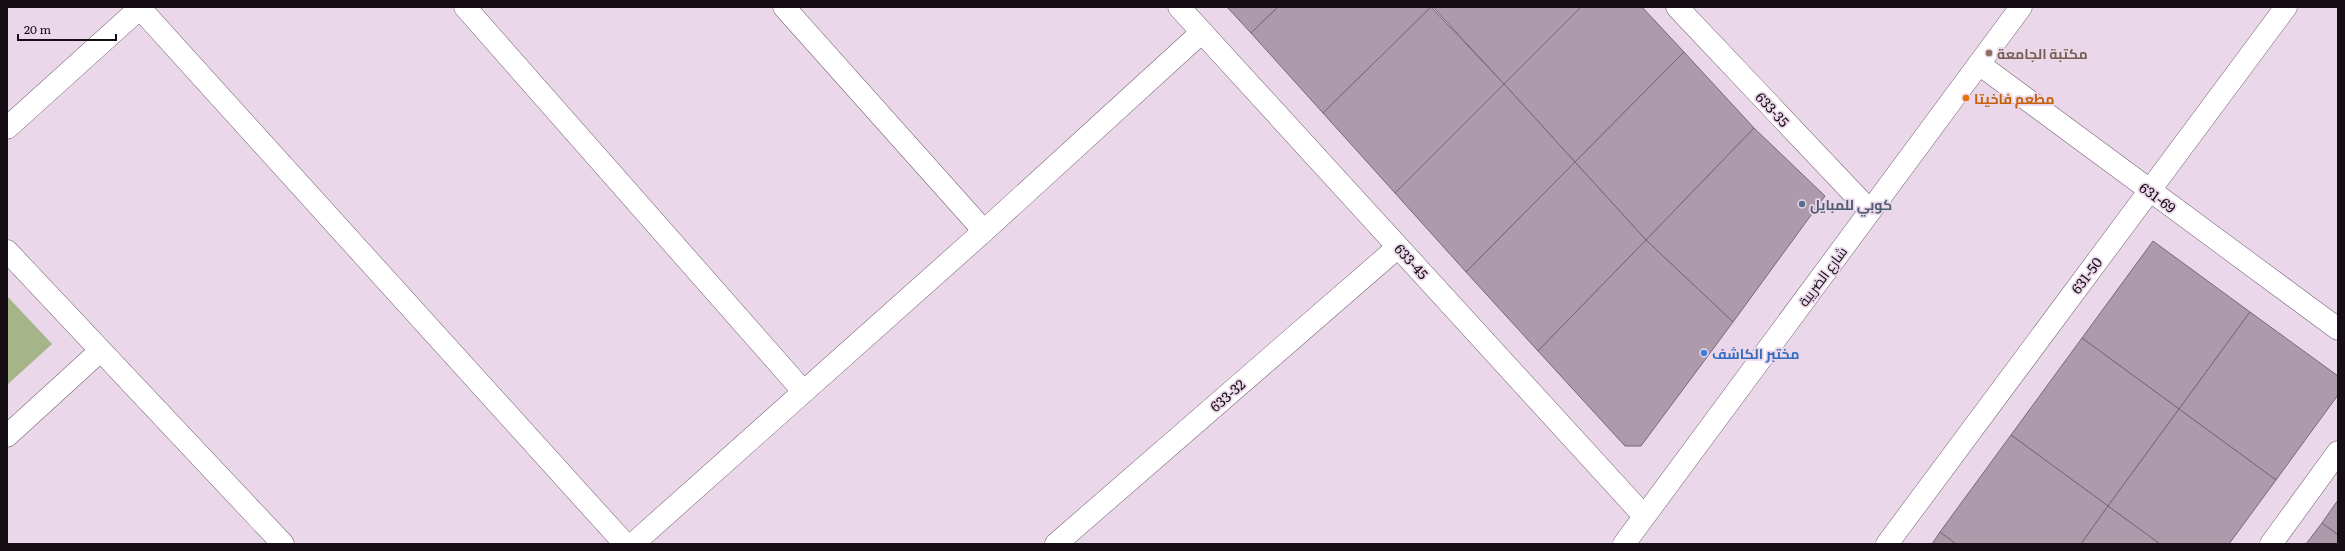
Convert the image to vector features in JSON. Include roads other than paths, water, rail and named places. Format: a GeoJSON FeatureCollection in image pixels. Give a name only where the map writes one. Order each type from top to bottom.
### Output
{"type":"FeatureCollection","features":[{"type":"Feature","properties":{"kind":"street"},"geometry":{"type":"LineString","coordinates":[[7,128],[140,7],[625,544]]}},
{"type":"Feature","properties":{"kind":"street"},"geometry":{"type":"LineString","coordinates":[[465,7],[803,391]]}},
{"type":"Feature","properties":{"kind":"street"},"geometry":{"type":"LineString","coordinates":[[784,7],[984,231]]}},
{"type":"Feature","properties":{"kind":"street","name":"633-45"},"geometry":{"type":"LineString","coordinates":[[1179,7],[1644,516]]}},
{"type":"Feature","properties":{"kind":"street","name":"633-35"},"geometry":{"type":"LineString","coordinates":[[1677,7],[1870,211]]}},
{"type":"Feature","properties":{"kind":"street","name":"شارع الضريبة"},"geometry":{"type":"LineString","coordinates":[[1624,544],[2021,7]]}},
{"type":"Feature","properties":{"kind":"street","name":"631-50"},"geometry":{"type":"LineString","coordinates":[[1887,544],[2286,7]]}},
{"type":"Feature","properties":{"kind":"street"},"geometry":{"type":"LineString","coordinates":[[633,544],[984,231],[1202,32]]}},
{"type":"Feature","properties":{"kind":"street","name":"631-69"},"geometry":{"type":"LineString","coordinates":[[1979,64],[2338,329]]}},
{"type":"Feature","properties":{"kind":"street","name":"633-32"},"geometry":{"type":"LineString","coordinates":[[1056,544],[1398,247]]}},
{"type":"Feature","properties":{"kind":"street"},"geometry":{"type":"LineString","coordinates":[[7,251],[283,544]]}},
{"type":"Feature","properties":{"kind":"street"},"geometry":{"type":"LineString","coordinates":[[7,436],[100,351]]}},
{"type":"Feature","properties":{"kind":"street"},"geometry":{"type":"LineString","coordinates":[[2270,544],[2338,452]]}},
{"type":"Feature","properties":{"kind":"place","name":"مكتبة الجامعة"},"geometry":{"type":"Point","coordinates":[1989,53]}},
{"type":"Feature","properties":{"kind":"place","name":"مطعم فاخيتا"},"geometry":{"type":"Point","coordinates":[1966,98]}},
{"type":"Feature","properties":{"kind":"place","name":"كوبي للمبايل"},"geometry":{"type":"Point","coordinates":[1802,204]}},
{"type":"Feature","properties":{"kind":"place","name":"مختبر الكاشف"},"geometry":{"type":"Point","coordinates":[1704,353]}}]}
